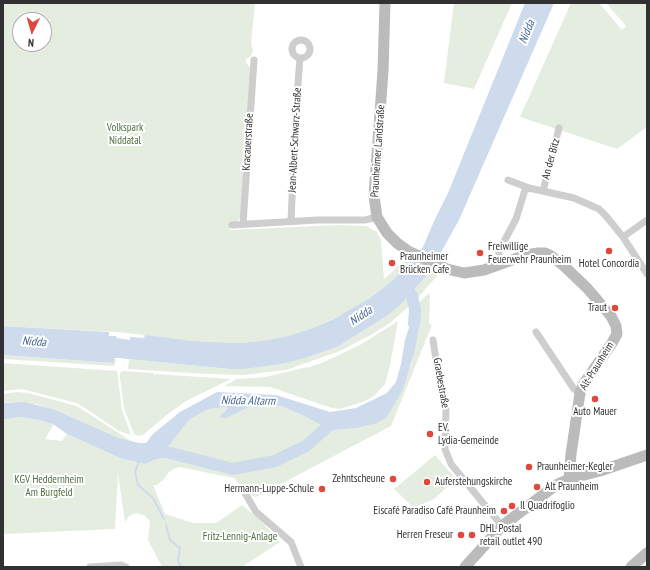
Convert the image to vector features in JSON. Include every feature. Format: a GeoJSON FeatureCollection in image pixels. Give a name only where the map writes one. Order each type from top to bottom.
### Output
{"type":"FeatureCollection","features":[{"type":"Feature","properties":{"kind":"main road","name":"Praunheimer Landstraße"},"geometry":{"type":"LineString","coordinates":[[386,3],[383,72],[374,196],[377,217],[387,233],[397,243],[408,251],[441,266]]}},
{"type":"Feature","properties":{"kind":"main road","name":"Alt-Praunheim"},"geometry":{"type":"LineString","coordinates":[[441,266],[464,273],[479,272],[526,255],[545,253],[563,265],[587,288],[611,316],[616,326],[617,334],[583,385],[580,393],[569,479]]}},
{"type":"Feature","properties":{"kind":"main road"},"geometry":{"type":"LineString","coordinates":[[465,567],[502,526],[549,490],[569,479],[600,471],[647,454]]}},
{"type":"Feature","properties":{"kind":"main road"},"geometry":{"type":"LineString","coordinates":[[631,567],[647,553]]}},
{"type":"Feature","properties":{"kind":"street","name":"Jean-Albert-Schwarz-Straße"},"geometry":{"type":"LineString","coordinates":[[290,221],[300,58]]}},
{"type":"Feature","properties":{"kind":"street","name":"Kracauerstraße"},"geometry":{"type":"LineString","coordinates":[[243,224],[254,60]]}},
{"type":"Feature","properties":{"kind":"street","name":"An der Bitz"},"geometry":{"type":"LineString","coordinates":[[543,191],[559,128]]}},
{"type":"Feature","properties":{"kind":"street"},"geometry":{"type":"LineString","coordinates":[[508,180],[529,188],[574,198],[599,209],[623,237],[647,274]]}},
{"type":"Feature","properties":{"kind":"street","name":"An der Bitz"},"geometry":{"type":"LineString","coordinates":[[499,265],[499,251],[516,219],[525,190],[529,188]]}},
{"type":"Feature","properties":{"kind":"street"},"geometry":{"type":"LineString","coordinates":[[232,225],[290,221],[365,220],[377,217]]}},
{"type":"Feature","properties":{"kind":"street"},"geometry":{"type":"LineString","coordinates":[[623,237],[647,220]]}},
{"type":"Feature","properties":{"kind":"street"},"geometry":{"type":"LineString","coordinates":[[536,332],[574,389],[580,393]]}},
{"type":"Feature","properties":{"kind":"street","name":"Graebestraße"},"geometry":{"type":"LineString","coordinates":[[434,340],[440,386],[446,409],[445,448],[449,459],[460,476],[502,526]]}},
{"type":"Feature","properties":{"kind":"street"},"geometry":{"type":"LineString","coordinates":[[245,492],[256,512],[291,542],[301,567]]}},
{"type":"Feature","properties":{"kind":"street"},"geometry":{"type":"LineString","coordinates":[[90,567],[126,567]]}},
{"type":"Feature","properties":{"kind":"green space","name":"Volkspark Niddatal"},"geometry":{"type":"Polygon","coordinates":[[[3,3],[255,3],[251,43],[253,51],[250,57],[246,59],[246,63],[251,68],[241,217],[238,221],[231,222],[230,230],[337,225],[366,226],[377,232],[381,241],[384,279],[405,260],[410,262],[393,280],[370,298],[347,313],[310,329],[288,336],[262,341],[239,343],[194,341],[117,332],[3,326],[3,3]]]}},
{"type":"Feature","properties":{"kind":"green space"},"geometry":{"type":"Polygon","coordinates":[[[454,3],[512,3],[474,89],[444,83],[454,3]]]}},
{"type":"Feature","properties":{"kind":"green space"},"geometry":{"type":"Polygon","coordinates":[[[571,3],[599,3],[622,30],[626,26],[606,3],[647,3],[647,127],[617,149],[520,117],[571,3]]]}},
{"type":"Feature","properties":{"kind":"green space"},"geometry":{"type":"Polygon","coordinates":[[[430,272],[438,275],[415,301],[412,292],[430,272]]]}},
{"type":"Feature","properties":{"kind":"green space"},"geometry":{"type":"Polygon","coordinates":[[[429,293],[429,324],[432,325],[391,426],[256,497],[248,494],[234,478],[179,467],[168,473],[157,485],[153,485],[165,514],[193,523],[216,523],[242,505],[260,520],[280,542],[242,567],[162,567],[148,540],[150,521],[144,515],[136,513],[129,516],[125,522],[118,474],[115,529],[3,534],[3,420],[19,417],[54,424],[45,439],[62,441],[67,434],[120,458],[145,464],[157,459],[185,456],[168,447],[190,419],[209,409],[226,407],[227,409],[223,412],[229,417],[249,407],[263,404],[281,406],[335,430],[356,428],[411,366],[419,327],[419,310],[413,308],[429,293]]]}},
{"type":"Feature","properties":{"kind":"green space"},"geometry":{"type":"Polygon","coordinates":[[[408,296],[409,306],[390,323],[369,336],[340,351],[286,370],[244,375],[128,369],[129,359],[230,369],[305,358],[337,347],[387,316],[408,296]]]}},
{"type":"Feature","properties":{"kind":"green space"},"geometry":{"type":"Polygon","coordinates":[[[398,321],[385,384],[373,397],[365,401],[340,409],[332,408],[270,387],[224,386],[237,379],[265,377],[309,368],[360,345],[398,321]]]}},
{"type":"Feature","properties":{"kind":"green space"},"geometry":{"type":"Polygon","coordinates":[[[3,355],[114,363],[115,359],[116,360],[114,366],[3,359],[3,355]]]}},
{"type":"Feature","properties":{"kind":"green space"},"geometry":{"type":"Polygon","coordinates":[[[3,363],[117,371],[122,410],[131,435],[119,431],[76,403],[22,389],[3,391],[3,363]]]}},
{"type":"Feature","properties":{"kind":"green space"},"geometry":{"type":"Polygon","coordinates":[[[122,371],[154,373],[154,375],[231,379],[186,401],[143,435],[138,436],[134,434],[124,408],[120,378],[120,373],[122,371]]]}},
{"type":"Feature","properties":{"kind":"green space"},"geometry":{"type":"Polygon","coordinates":[[[17,392],[28,393],[77,406],[131,441],[119,438],[53,409],[36,404],[10,402],[3,403],[3,394],[17,392]]]}},
{"type":"Feature","properties":{"kind":"green space"},"geometry":{"type":"Polygon","coordinates":[[[435,455],[456,479],[434,499],[414,508],[394,489],[435,455]]]}},
{"type":"Feature","properties":{"kind":"water","name":"Nidda"},"geometry":{"type":"Polygon","coordinates":[[[525,3],[554,3],[459,220],[430,272],[401,304],[387,316],[337,347],[305,358],[280,364],[243,369],[118,358],[115,358],[114,363],[3,355],[3,326],[109,332],[109,336],[116,336],[117,338],[130,340],[130,337],[144,338],[145,335],[194,341],[239,343],[262,341],[288,336],[310,329],[334,319],[370,298],[393,280],[423,247],[448,193],[525,3]]]}},
{"type":"Feature","properties":{"kind":"water"},"geometry":{"type":"Polygon","coordinates":[[[415,309],[419,310],[419,327],[415,350],[403,389],[387,417],[377,423],[356,428],[335,430],[281,406],[263,404],[249,407],[224,418],[221,418],[220,416],[227,409],[226,407],[209,409],[190,419],[168,447],[185,456],[157,459],[145,464],[120,458],[67,434],[53,424],[19,417],[3,420],[3,403],[24,402],[53,409],[119,438],[139,443],[146,443],[153,434],[180,412],[217,392],[276,395],[330,412],[356,408],[387,393],[396,382],[405,340],[415,309]]]}},
{"type":"Feature","properties":{"kind":"waterway","name":"Nidda Altarm"},"geometry":{"type":"LineString","coordinates":[[404,285],[412,296],[415,309],[414,324]]}},
{"type":"Feature","properties":{"kind":"waterway","name":"Nidda Altarm"},"geometry":{"type":"LineString","coordinates":[[170,453],[233,469],[275,461],[306,446],[335,420],[339,419]]}},
{"type":"Feature","properties":{"kind":"waterway"},"geometry":{"type":"LineString","coordinates":[[139,461],[135,472],[138,485],[153,498],[164,519]]}},
{"type":"Feature","properties":{"kind":"waterway"},"geometry":{"type":"LineString","coordinates":[[166,525],[170,540],[180,548],[178,561],[183,567]]}},
{"type":"Feature","properties":{"kind":"place","name":"Hotel Concordia"},"geometry":{"type":"Point","coordinates":[609,251]}},
{"type":"Feature","properties":{"kind":"place","name":"Freiwillige Feuerwehr Praunheim"},"geometry":{"type":"Point","coordinates":[480,253]}},
{"type":"Feature","properties":{"kind":"place","name":"Praunheimer Brücken Cafe"},"geometry":{"type":"Point","coordinates":[392,263]}},
{"type":"Feature","properties":{"kind":"place","name":"Traut"},"geometry":{"type":"Point","coordinates":[615,308]}},
{"type":"Feature","properties":{"kind":"place","name":"Auto Mauer"},"geometry":{"type":"Point","coordinates":[595,399]}},
{"type":"Feature","properties":{"kind":"place","name":"EV. Lydia-Gemeinde"},"geometry":{"type":"Point","coordinates":[430,434]}},
{"type":"Feature","properties":{"kind":"place","name":"Praunheimer-Kegler"},"geometry":{"type":"Point","coordinates":[529,467]}},
{"type":"Feature","properties":{"kind":"place","name":"Zehntscheune"},"geometry":{"type":"Point","coordinates":[393,479]}},
{"type":"Feature","properties":{"kind":"place","name":"Auferstehungskirche"},"geometry":{"type":"Point","coordinates":[427,482]}},
{"type":"Feature","properties":{"kind":"place","name":"Alt Praunheim"},"geometry":{"type":"Point","coordinates":[537,487]}},
{"type":"Feature","properties":{"kind":"place","name":"Hermann-Luppe-Schule"},"geometry":{"type":"Point","coordinates":[322,489]}},
{"type":"Feature","properties":{"kind":"place","name":"Il Quadrifoglio"},"geometry":{"type":"Point","coordinates":[512,506]}},
{"type":"Feature","properties":{"kind":"place","name":"Eiscafé Paradiso Café Praunheim"},"geometry":{"type":"Point","coordinates":[504,511]}},
{"type":"Feature","properties":{"kind":"place","name":"Herren Freseur"},"geometry":{"type":"Point","coordinates":[461,535]}},
{"type":"Feature","properties":{"kind":"place","name":"DHL Postal retail outlet 490"},"geometry":{"type":"Point","coordinates":[472,535]}},
{"type":"Feature","properties":{"kind":"park label","name":"KGV Heddernheim Am Burgfeld"},"geometry":{"type":"Point","coordinates":[49,486]}},
{"type":"Feature","properties":{"kind":"park label","name":"Fritz-Lennig-Anlage"},"geometry":{"type":"Point","coordinates":[240,537]}}]}
